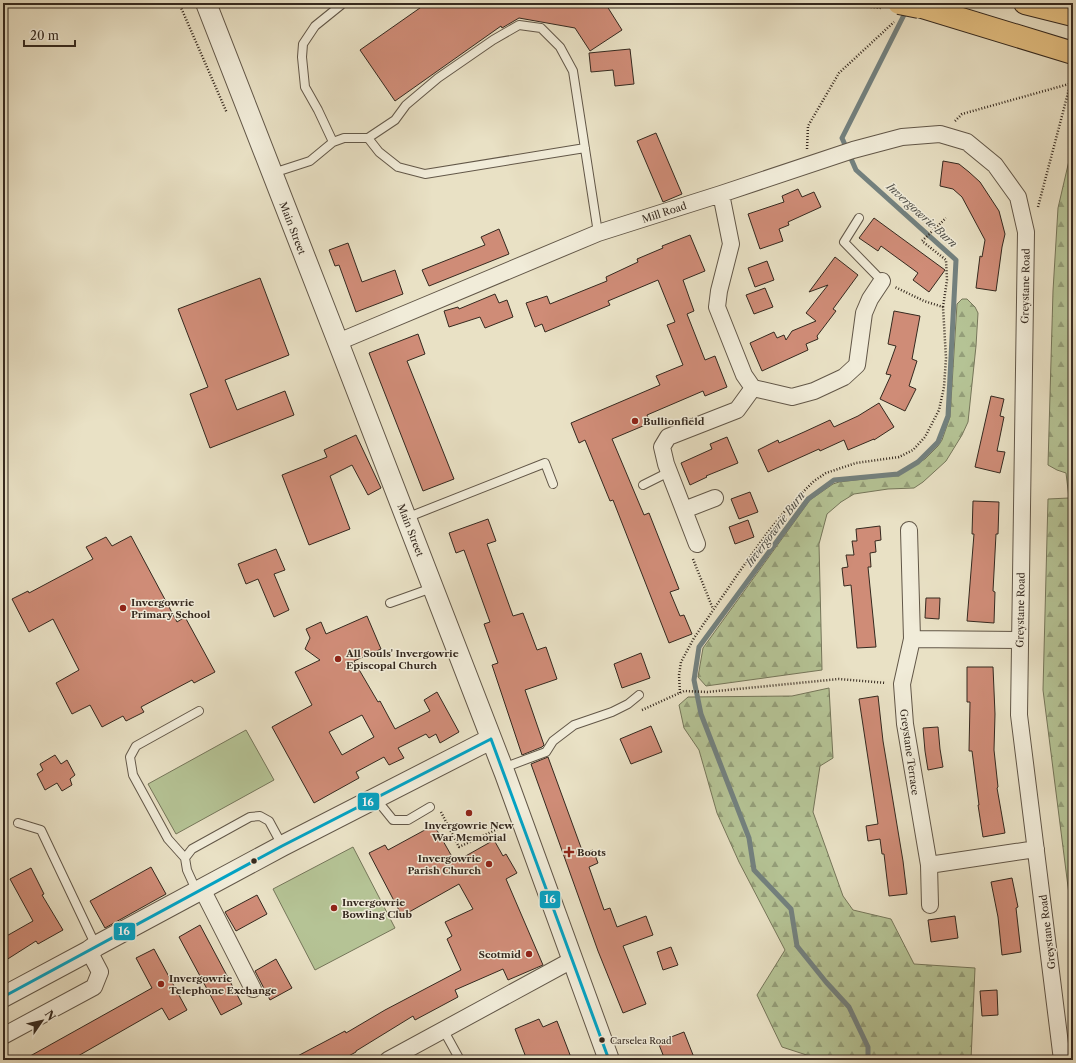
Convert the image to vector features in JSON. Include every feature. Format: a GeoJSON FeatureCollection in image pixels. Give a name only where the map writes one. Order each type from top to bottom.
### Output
{"type":"FeatureCollection","features":[{"type":"Feature","properties":{"kind":"highway"},"geometry":{"type":"LineString","coordinates":[[1025,3],[1073,15]]}},
{"type":"Feature","properties":{"kind":"highway"},"geometry":{"type":"LineString","coordinates":[[902,9],[1073,53]]}},
{"type":"Feature","properties":{"kind":"street","name":"Main Street"},"geometry":{"type":"LineString","coordinates":[[206,3],[503,769],[609,1060]]}},
{"type":"Feature","properties":{"kind":"street","name":"Mill Road"},"geometry":{"type":"LineString","coordinates":[[338,342],[598,233],[806,165],[902,137],[940,134],[967,142],[995,165]]}},
{"type":"Feature","properties":{"kind":"street","name":"Greystane Road"},"geometry":{"type":"LineString","coordinates":[[995,165],[1018,197],[1026,232],[1019,716],[1062,1060]]}},
{"type":"Feature","properties":{"kind":"street"},"geometry":{"type":"LineString","coordinates":[[721,194],[731,244],[719,291],[717,307],[744,375],[753,388],[792,397],[814,392],[844,377],[857,365],[864,313],[870,299],[882,281]]}},
{"type":"Feature","properties":{"kind":"street"},"geometry":{"type":"LineString","coordinates":[[697,544],[669,472],[662,447],[668,436],[737,410],[753,388]]}},
{"type":"Feature","properties":{"kind":"street"},"geometry":{"type":"LineString","coordinates":[[684,510],[715,498]]}},
{"type":"Feature","properties":{"kind":"street","name":"Greystane Terrace"},"geometry":{"type":"LineString","coordinates":[[909,530],[912,639],[902,684],[905,724],[928,865],[930,904]]}},
{"type":"Feature","properties":{"kind":"street"},"geometry":{"type":"LineString","coordinates":[[912,639],[1020,640]]}},
{"type":"Feature","properties":{"kind":"street"},"geometry":{"type":"LineString","coordinates":[[3,997],[282,846],[491,739]]}},
{"type":"Feature","properties":{"kind":"street"},"geometry":{"type":"LineString","coordinates":[[928,865],[1036,849]]}},
{"type":"Feature","properties":{"kind":"street"},"geometry":{"type":"LineString","coordinates":[[200,890],[253,989]]}},
{"type":"Feature","properties":{"kind":"street"},"geometry":{"type":"LineString","coordinates":[[3,1036],[94,987],[100,972],[93,949]]}},
{"type":"Feature","properties":{"kind":"street"},"geometry":{"type":"LineString","coordinates":[[388,1060],[444,1031],[572,960]]}},
{"type":"Feature","properties":{"kind":"lane"},"geometry":{"type":"LineString","coordinates":[[333,142],[305,87],[302,57],[303,44],[315,26],[341,5]]}},
{"type":"Feature","properties":{"kind":"lane"},"geometry":{"type":"LineString","coordinates":[[272,173],[310,161],[333,142],[344,138],[368,138],[395,120],[406,105],[438,78],[493,40],[519,25],[540,28],[560,47],[573,71],[598,233]]}},
{"type":"Feature","properties":{"kind":"lane"},"geometry":{"type":"LineString","coordinates":[[368,138],[379,152],[398,168],[425,174],[585,148]]}},
{"type":"Feature","properties":{"kind":"lane"},"geometry":{"type":"LineString","coordinates":[[859,218],[844,242],[882,281]]}},
{"type":"Feature","properties":{"kind":"lane"},"geometry":{"type":"LineString","coordinates":[[406,518],[545,463],[553,484]]}},
{"type":"Feature","properties":{"kind":"lane"},"geometry":{"type":"LineString","coordinates":[[643,485],[669,472]]}},
{"type":"Feature","properties":{"kind":"lane"},"geometry":{"type":"LineString","coordinates":[[390,603],[433,588]]}},
{"type":"Feature","properties":{"kind":"lane"},"geometry":{"type":"LineString","coordinates":[[503,769],[546,752],[553,741],[574,725],[612,712],[628,704],[639,695]]}},
{"type":"Feature","properties":{"kind":"lane"},"geometry":{"type":"LineString","coordinates":[[199,711],[136,746],[130,757],[132,775],[168,838],[185,858],[187,870],[200,890]]}},
{"type":"Feature","properties":{"kind":"lane"},"geometry":{"type":"LineString","coordinates":[[376,798],[393,820],[408,820],[430,807]]}},
{"type":"Feature","properties":{"kind":"lane"},"geometry":{"type":"LineString","coordinates":[[185,858],[192,849],[250,817],[260,816],[269,821],[282,846]]}},
{"type":"Feature","properties":{"kind":"lane"},"geometry":{"type":"LineString","coordinates":[[18,823],[41,830],[93,949]]}},
{"type":"Feature","properties":{"kind":"lane"},"geometry":{"type":"LineString","coordinates":[[444,1031],[460,1060]]}},
{"type":"Feature","properties":{"kind":"path"},"geometry":{"type":"LineString","coordinates":[[835,3],[902,9]]}},
{"type":"Feature","properties":{"kind":"path"},"geometry":{"type":"LineString","coordinates":[[806,165],[808,126],[839,73],[902,9]]}},
{"type":"Feature","properties":{"kind":"path"},"geometry":{"type":"LineString","coordinates":[[1026,232],[1038,205],[1073,74]]}},
{"type":"Feature","properties":{"kind":"path"},"geometry":{"type":"LineString","coordinates":[[940,134],[962,114],[1070,84]]}},
{"type":"Feature","properties":{"kind":"path"},"geometry":{"type":"LineString","coordinates":[[680,693],[679,675],[682,662],[694,638],[768,532],[789,506],[814,481],[826,473],[856,463],[900,457],[913,450],[925,436],[939,410],[944,387],[946,358],[943,307],[946,280],[946,260],[922,241],[946,218]]}},
{"type":"Feature","properties":{"kind":"path"},"geometry":{"type":"LineString","coordinates":[[882,281],[924,301],[943,307]]}},
{"type":"Feature","properties":{"kind":"path"},"geometry":{"type":"LineString","coordinates":[[697,544],[693,558],[713,609]]}},
{"type":"Feature","properties":{"kind":"path"},"geometry":{"type":"LineString","coordinates":[[684,691],[707,692],[839,679],[902,684]]}},
{"type":"Feature","properties":{"kind":"path"},"geometry":{"type":"LineString","coordinates":[[430,807],[436,803],[459,847],[521,818]]}},
{"type":"Feature","properties":{"kind":"green space"},"geometry":{"type":"Polygon","coordinates":[[[1073,149],[1073,926],[1043,690],[1048,499],[1069,498],[1066,473],[1048,465],[1053,291],[1058,208],[1073,149]]]}},
{"type":"Feature","properties":{"kind":"green space"},"geometry":{"type":"Polygon","coordinates":[[[962,299],[967,299],[975,307],[978,313],[976,346],[968,422],[946,461],[923,482],[914,488],[888,489],[854,494],[841,502],[827,514],[819,544],[822,670],[706,686],[698,677],[703,648],[810,500],[833,484],[839,482],[898,475],[925,459],[942,440],[950,417],[957,304],[962,299]]]}},
{"type":"Feature","properties":{"kind":"green space"},"geometry":{"type":"Polygon","coordinates":[[[829,688],[833,758],[820,766],[813,812],[843,896],[853,910],[891,919],[914,964],[975,968],[971,1060],[822,1060],[782,1047],[757,995],[785,950],[739,862],[717,813],[699,750],[684,728],[679,705],[688,697],[792,696],[829,688]]]}},
{"type":"Feature","properties":{"kind":"green space"},"geometry":{"type":"Polygon","coordinates":[[[246,730],[274,780],[176,834],[148,784],[246,730]]]}},
{"type":"Feature","properties":{"kind":"green space","name":"Invergowrie Bowling Club"},"geometry":{"type":"Polygon","coordinates":[[[353,847],[395,928],[315,970],[273,889],[353,847]]]}},
{"type":"Feature","properties":{"kind":"building"},"geometry":{"type":"Polygon","coordinates":[[[427,3],[605,3],[622,30],[590,51],[575,28],[519,18],[502,28],[501,26],[395,101],[360,50],[427,3]]]}},
{"type":"Feature","properties":{"kind":"building"},"geometry":{"type":"Polygon","coordinates":[[[630,49],[634,84],[615,86],[613,70],[591,72],[589,53],[630,49]]]}},
{"type":"Feature","properties":{"kind":"building"},"geometry":{"type":"Polygon","coordinates":[[[656,133],[682,194],[663,202],[637,141],[656,133]]]}},
{"type":"Feature","properties":{"kind":"building"},"geometry":{"type":"Polygon","coordinates":[[[943,161],[959,164],[969,172],[980,182],[999,211],[1005,234],[996,291],[976,288],[980,256],[982,257],[985,240],[962,197],[953,189],[940,186],[943,161]]]}},
{"type":"Feature","properties":{"kind":"building"},"geometry":{"type":"Polygon","coordinates":[[[798,189],[802,197],[814,192],[821,207],[788,222],[789,225],[779,229],[783,241],[760,249],[748,214],[784,202],[782,196],[798,189]]]}},
{"type":"Feature","properties":{"kind":"building"},"geometry":{"type":"Polygon","coordinates":[[[874,218],[945,270],[929,292],[913,280],[918,273],[881,246],[878,251],[859,238],[874,218]]]}},
{"type":"Feature","properties":{"kind":"building"},"geometry":{"type":"Polygon","coordinates":[[[499,229],[509,254],[429,286],[422,270],[485,245],[481,237],[499,229]]]}},
{"type":"Feature","properties":{"kind":"building"},"geometry":{"type":"Polygon","coordinates":[[[690,235],[705,271],[683,280],[694,311],[687,314],[705,360],[715,356],[727,387],[705,396],[703,391],[647,415],[650,423],[612,439],[644,515],[649,513],[679,589],[670,592],[680,616],[684,615],[692,634],[669,643],[613,500],[610,501],[585,440],[579,443],[571,423],[660,385],[656,376],[683,365],[667,325],[675,322],[658,280],[608,301],[610,305],[545,332],[542,324],[535,327],[526,303],[547,296],[550,304],[607,281],[606,277],[638,262],[637,259],[663,248],[662,246],[690,235]]]}},
{"type":"Feature","properties":{"kind":"building"},"geometry":{"type":"Polygon","coordinates":[[[348,243],[362,282],[395,270],[403,294],[356,312],[339,265],[335,266],[329,250],[348,243]]]}},
{"type":"Feature","properties":{"kind":"building"},"geometry":{"type":"Polygon","coordinates":[[[835,257],[858,275],[833,309],[836,311],[817,336],[818,339],[806,344],[808,350],[762,371],[750,343],[774,332],[777,338],[784,335],[786,340],[792,331],[816,321],[806,313],[828,285],[809,292],[835,257]]]}},
{"type":"Feature","properties":{"kind":"building"},"geometry":{"type":"Polygon","coordinates":[[[767,261],[774,280],[755,287],[748,268],[767,261]]]}},
{"type":"Feature","properties":{"kind":"building"},"geometry":{"type":"Polygon","coordinates":[[[260,278],[289,355],[225,380],[237,410],[285,391],[294,415],[210,448],[190,394],[208,387],[178,309],[260,278]]]}},
{"type":"Feature","properties":{"kind":"building"},"geometry":{"type":"Polygon","coordinates":[[[765,288],[773,307],[754,314],[746,295],[765,288]]]}},
{"type":"Feature","properties":{"kind":"building"},"geometry":{"type":"Polygon","coordinates":[[[495,294],[499,303],[507,300],[513,317],[485,328],[480,317],[449,327],[444,311],[458,307],[459,309],[495,294]]]}},
{"type":"Feature","properties":{"kind":"building"},"geometry":{"type":"Polygon","coordinates":[[[894,311],[920,316],[912,359],[917,361],[909,386],[916,389],[905,411],[880,399],[891,375],[886,374],[896,346],[888,344],[894,311]]]}},
{"type":"Feature","properties":{"kind":"building"},"geometry":{"type":"Polygon","coordinates":[[[418,334],[425,354],[407,361],[454,479],[423,491],[369,353],[418,334]]]}},
{"type":"Feature","properties":{"kind":"building"},"geometry":{"type":"Polygon","coordinates":[[[991,396],[1004,399],[1000,416],[1004,417],[997,451],[1005,452],[1000,473],[975,467],[991,396]]]}},
{"type":"Feature","properties":{"kind":"building"},"geometry":{"type":"Polygon","coordinates":[[[879,403],[894,427],[874,440],[848,450],[844,440],[820,451],[819,449],[768,472],[758,450],[778,440],[779,443],[830,420],[834,427],[858,416],[879,403]]]}},
{"type":"Feature","properties":{"kind":"building"},"geometry":{"type":"Polygon","coordinates":[[[356,435],[381,488],[368,495],[352,465],[330,476],[350,529],[309,545],[282,475],[327,457],[324,450],[356,435]]]}},
{"type":"Feature","properties":{"kind":"building"},"geometry":{"type":"Polygon","coordinates":[[[727,437],[738,463],[706,476],[707,477],[690,485],[681,463],[712,449],[710,444],[727,437]]]}},
{"type":"Feature","properties":{"kind":"building"},"geometry":{"type":"Polygon","coordinates":[[[750,492],[758,512],[739,519],[731,499],[750,492]]]}},
{"type":"Feature","properties":{"kind":"building"},"geometry":{"type":"Polygon","coordinates":[[[973,501],[999,502],[993,591],[995,592],[994,623],[967,621],[974,534],[972,534],[973,501]]]}},
{"type":"Feature","properties":{"kind":"building"},"geometry":{"type":"Polygon","coordinates":[[[488,519],[496,541],[487,544],[513,616],[523,613],[537,650],[546,647],[557,679],[525,690],[544,745],[522,755],[492,665],[498,663],[484,624],[490,622],[464,550],[456,553],[449,533],[488,519]]]}},
{"type":"Feature","properties":{"kind":"building"},"geometry":{"type":"Polygon","coordinates":[[[748,520],[754,537],[735,544],[729,527],[748,520]]]}},
{"type":"Feature","properties":{"kind":"building"},"geometry":{"type":"Polygon","coordinates":[[[880,526],[881,540],[875,541],[876,552],[870,553],[871,567],[868,567],[876,647],[857,648],[851,585],[844,586],[842,568],[848,567],[846,555],[854,555],[852,541],[857,541],[856,529],[880,526]]]}},
{"type":"Feature","properties":{"kind":"building"},"geometry":{"type":"Polygon","coordinates":[[[131,536],[177,622],[185,617],[215,672],[194,683],[192,680],[141,707],[144,712],[126,721],[123,716],[102,727],[90,705],[72,714],[56,683],[79,670],[53,619],[29,632],[12,599],[28,591],[29,593],[93,559],[86,547],[106,537],[112,546],[131,536]]]}},
{"type":"Feature","properties":{"kind":"building"},"geometry":{"type":"Polygon","coordinates":[[[276,549],[285,570],[274,574],[289,610],[274,617],[258,579],[246,584],[238,564],[276,549]]]}},
{"type":"Feature","properties":{"kind":"building"},"geometry":{"type":"Polygon","coordinates":[[[926,598],[940,598],[939,619],[925,618],[926,598]]]}},
{"type":"Feature","properties":{"kind":"building"},"geometry":{"type":"Polygon","coordinates":[[[367,616],[381,649],[354,661],[378,702],[380,701],[395,729],[430,711],[424,700],[437,692],[459,732],[440,743],[436,734],[429,738],[426,734],[398,748],[404,758],[389,765],[384,757],[356,772],[359,778],[314,803],[272,727],[312,705],[295,672],[320,660],[305,649],[310,638],[306,629],[321,622],[326,634],[367,616]],[[362,715],[329,732],[342,755],[374,737],[362,715]]]}},
{"type":"Feature","properties":{"kind":"building"},"geometry":{"type":"Polygon","coordinates":[[[641,653],[650,678],[622,688],[614,664],[641,653]]]}},
{"type":"Feature","properties":{"kind":"building"},"geometry":{"type":"Polygon","coordinates":[[[967,667],[993,667],[995,714],[994,750],[997,788],[1005,833],[983,837],[972,751],[969,751],[970,702],[967,702],[967,667]]]}},
{"type":"Feature","properties":{"kind":"building"},"geometry":{"type":"Polygon","coordinates":[[[878,696],[883,741],[907,894],[889,896],[884,854],[882,854],[880,839],[868,841],[866,826],[878,824],[859,699],[878,696]]]}},
{"type":"Feature","properties":{"kind":"building"},"geometry":{"type":"Polygon","coordinates":[[[651,726],[662,752],[631,764],[620,739],[651,726]]]}},
{"type":"Feature","properties":{"kind":"building"},"geometry":{"type":"Polygon","coordinates":[[[938,727],[943,767],[928,770],[923,728],[938,727]]]}},
{"type":"Feature","properties":{"kind":"building"},"geometry":{"type":"Polygon","coordinates":[[[55,755],[61,764],[67,760],[75,775],[70,779],[72,785],[62,791],[57,783],[45,790],[37,774],[43,770],[40,764],[55,755]]]}},
{"type":"Feature","properties":{"kind":"building"},"geometry":{"type":"Polygon","coordinates":[[[548,757],[583,853],[593,850],[598,863],[589,867],[604,910],[610,908],[617,927],[646,916],[653,935],[623,946],[646,1004],[623,1013],[598,951],[531,764],[548,757]]]}},
{"type":"Feature","properties":{"kind":"building"},"geometry":{"type":"Polygon","coordinates":[[[434,825],[455,862],[494,840],[503,856],[506,854],[517,873],[506,879],[543,965],[508,980],[503,969],[455,990],[458,997],[415,1020],[413,1016],[341,1060],[290,1060],[345,1031],[346,1033],[385,1010],[461,970],[447,939],[452,936],[445,922],[473,909],[459,884],[402,916],[369,853],[385,845],[388,850],[434,825]]]}},
{"type":"Feature","properties":{"kind":"building"},"geometry":{"type":"Polygon","coordinates":[[[151,867],[166,894],[105,928],[90,901],[151,867]]]}},
{"type":"Feature","properties":{"kind":"building"},"geometry":{"type":"Polygon","coordinates":[[[31,868],[44,894],[42,895],[63,930],[38,944],[36,941],[3,962],[3,938],[33,921],[10,879],[31,868]]]}},
{"type":"Feature","properties":{"kind":"building"},"geometry":{"type":"Polygon","coordinates":[[[1012,878],[1018,907],[1016,908],[1021,952],[1002,955],[998,917],[991,882],[1012,878]]]}},
{"type":"Feature","properties":{"kind":"building"},"geometry":{"type":"Polygon","coordinates":[[[257,895],[267,914],[236,931],[225,912],[257,895]]]}},
{"type":"Feature","properties":{"kind":"building"},"geometry":{"type":"Polygon","coordinates":[[[955,916],[958,938],[931,942],[928,920],[955,916]]]}},
{"type":"Feature","properties":{"kind":"building"},"geometry":{"type":"Polygon","coordinates":[[[200,925],[242,1004],[221,1015],[179,937],[200,925]]]}},
{"type":"Feature","properties":{"kind":"building"},"geometry":{"type":"Polygon","coordinates":[[[671,947],[678,965],[663,970],[657,952],[671,947]]]}},
{"type":"Feature","properties":{"kind":"building"},"geometry":{"type":"Polygon","coordinates":[[[154,949],[187,1010],[169,1020],[162,1008],[71,1060],[23,1060],[152,988],[136,958],[154,949]]]}},
{"type":"Feature","properties":{"kind":"building"},"geometry":{"type":"Polygon","coordinates":[[[276,959],[292,988],[270,1000],[255,971],[276,959]]]}},
{"type":"Feature","properties":{"kind":"building"},"geometry":{"type":"Polygon","coordinates":[[[997,990],[998,1015],[982,1016],[980,991],[997,990]]]}},
{"type":"Feature","properties":{"kind":"building"},"geometry":{"type":"Polygon","coordinates":[[[539,1019],[543,1027],[557,1021],[572,1060],[527,1060],[515,1029],[539,1019]]]}},
{"type":"Feature","properties":{"kind":"building"},"geometry":{"type":"Polygon","coordinates":[[[684,1032],[695,1060],[665,1060],[658,1042],[684,1032]]]}},
{"type":"Feature","properties":{"kind":"waterway","name":"Invergowrie Burn"},"geometry":{"type":"LineString","coordinates":[[868,1060],[868,1047],[849,1007],[826,982],[797,946],[791,909],[754,870],[749,838],[701,714],[694,680],[699,647],[808,499],[834,480],[898,474],[918,462],[938,442],[948,416],[956,260],[856,170],[842,138],[907,9]]}},
{"type":"Feature","properties":{"kind":"transit line","name":"16"},"geometry":{"type":"LineString","coordinates":[[491,739],[609,1060]]}},
{"type":"Feature","properties":{"kind":"transit line","name":"16"},"geometry":{"type":"LineString","coordinates":[[3,997],[282,846],[491,739]]}},
{"type":"Feature","properties":{"kind":"place","name":"Bullionfield"},"geometry":{"type":"Point","coordinates":[635,421]}},
{"type":"Feature","properties":{"kind":"place","name":"Invergowrie Primary School"},"geometry":{"type":"Point","coordinates":[123,608]}},
{"type":"Feature","properties":{"kind":"place","name":"All Souls' Invergowrie Episcopal Church"},"geometry":{"type":"Point","coordinates":[338,659]}},
{"type":"Feature","properties":{"kind":"place","name":"Invergowrie New War Memorial"},"geometry":{"type":"Point","coordinates":[469,813]}},
{"type":"Feature","properties":{"kind":"place","name":"Boots"},"geometry":{"type":"Point","coordinates":[569,852]}},
{"type":"Feature","properties":{"kind":"place","name":"Invergowrie Parish Church"},"geometry":{"type":"Point","coordinates":[489,864]}},
{"type":"Feature","properties":{"kind":"place","name":"Invergowrie Bowling Club"},"geometry":{"type":"Point","coordinates":[334,908]}},
{"type":"Feature","properties":{"kind":"place","name":"Scotmid"},"geometry":{"type":"Point","coordinates":[529,954]}},
{"type":"Feature","properties":{"kind":"place","name":"Invergowrie Telephone Exchange"},"geometry":{"type":"Point","coordinates":[161,984]}},
{"type":"Feature","properties":{"kind":"place","name":"Carselea Road"},"geometry":{"type":"Point","coordinates":[602,1040]}}]}
